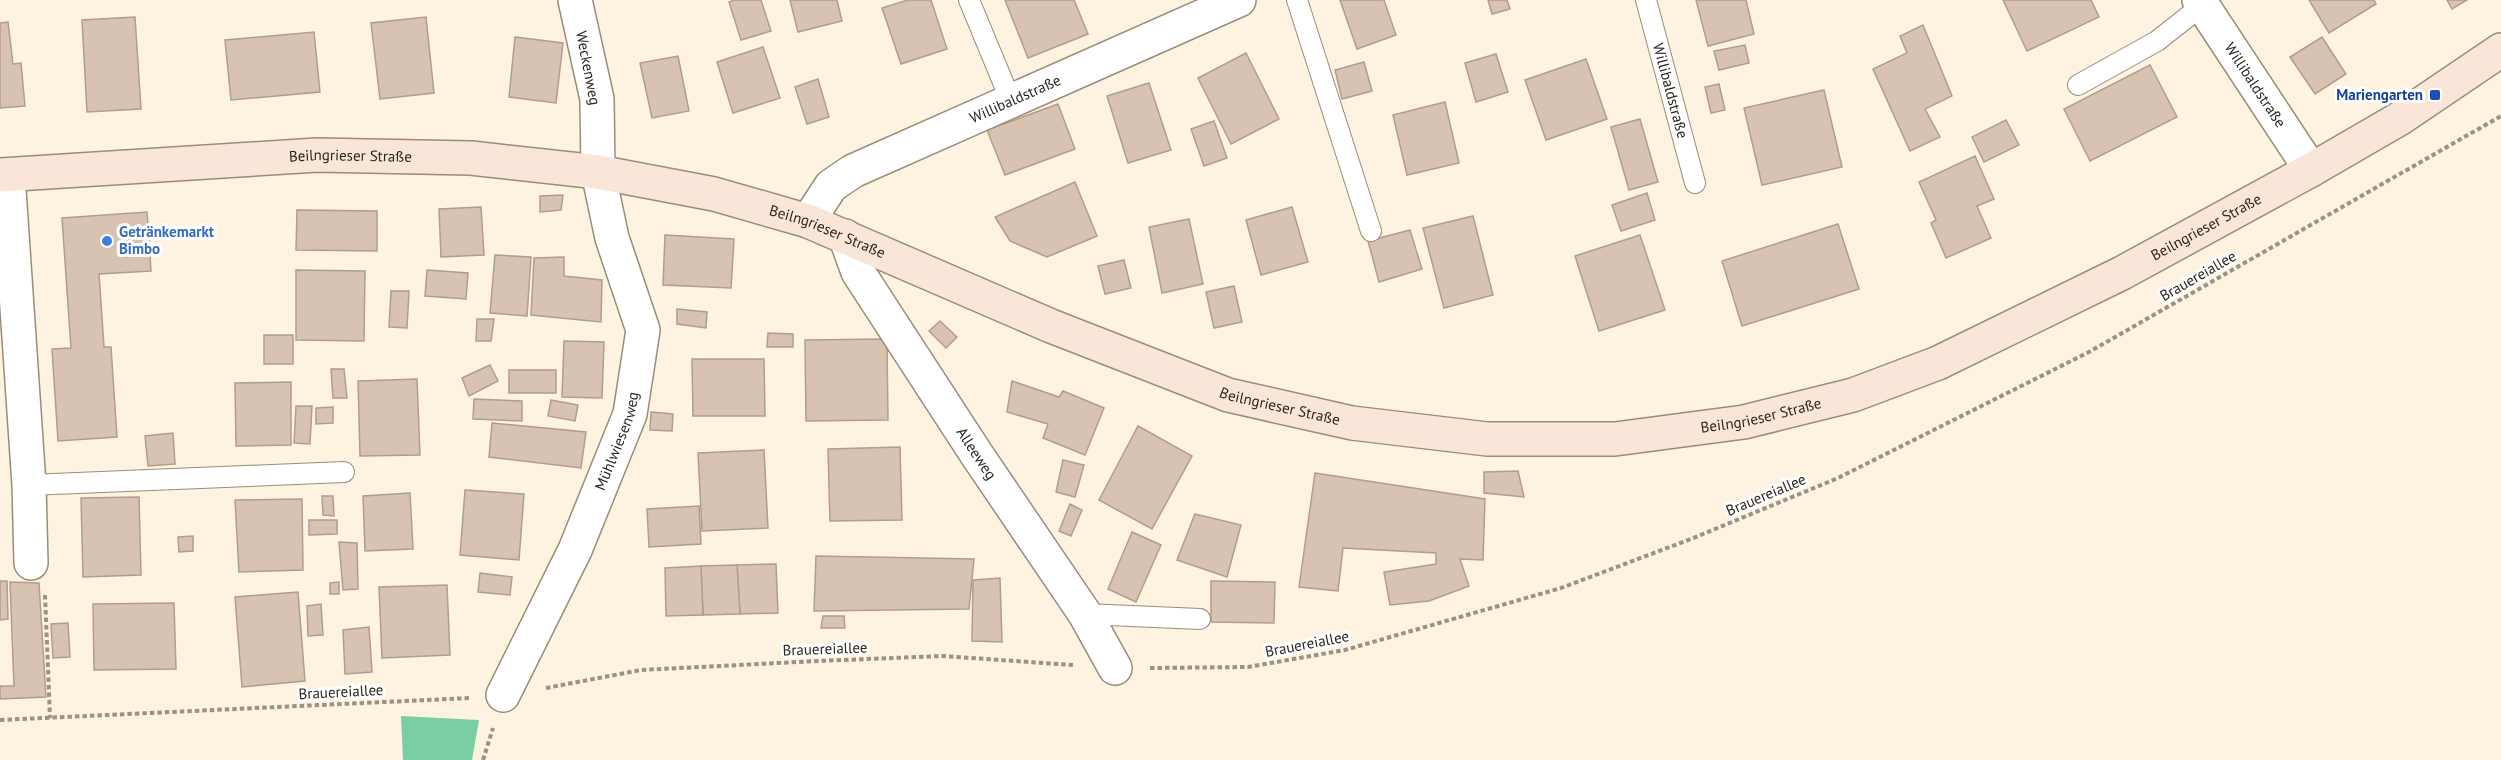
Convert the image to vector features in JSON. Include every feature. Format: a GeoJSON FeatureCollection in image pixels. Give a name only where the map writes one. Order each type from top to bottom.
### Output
{"type":"FeatureCollection","features":[{"type":"Feature","properties":{"kind":"main road","name":"Beilngrieser Straße"},"geometry":{"type":"LineString","coordinates":[[4,175],[317,155],[471,158],[598,172],[714,194],[808,221],[1051,326],[1228,395],[1352,423],[1487,439],[1615,439],[1744,422],[1853,395],[1938,363],[2122,273],[2310,170],[2400,119],[2501,50]]}},
{"type":"Feature","properties":{"kind":"street","name":"Weckenweg"},"geometry":{"type":"LineString","coordinates":[[575,0],[597,99],[598,172]]}},
{"type":"Feature","properties":{"kind":"street","name":"Willibaldstraße"},"geometry":{"type":"LineString","coordinates":[[808,221],[831,186],[853,171],[1010,99],[1239,0]]}},
{"type":"Feature","properties":{"kind":"street","name":"Willibaldstraße"},"geometry":{"type":"LineString","coordinates":[[2204,2],[2310,170]]}},
{"type":"Feature","properties":{"kind":"street","name":"Mühlwiesenweg"},"geometry":{"type":"LineString","coordinates":[[503,695],[575,550],[630,414],[643,330],[612,238],[598,172]]}},
{"type":"Feature","properties":{"kind":"street","name":"Beilngrieser Straße"},"geometry":{"type":"LineString","coordinates":[[4,175],[29,485],[31,563]]}},
{"type":"Feature","properties":{"kind":"street","name":"Alleeweg"},"geometry":{"type":"LineString","coordinates":[[845,236],[858,272],[977,454],[1086,614],[1115,668]]}},
{"type":"Feature","properties":{"kind":"lane"},"geometry":{"type":"LineString","coordinates":[[969,0],[1010,99]]}},
{"type":"Feature","properties":{"kind":"lane"},"geometry":{"type":"LineString","coordinates":[[1297,0],[1371,231]]}},
{"type":"Feature","properties":{"kind":"lane","name":"Willibaldstraße"},"geometry":{"type":"LineString","coordinates":[[1646,0],[1695,183]]}},
{"type":"Feature","properties":{"kind":"lane"},"geometry":{"type":"LineString","coordinates":[[2078,85],[2157,41],[2204,2]]}},
{"type":"Feature","properties":{"kind":"lane"},"geometry":{"type":"LineString","coordinates":[[29,485],[344,472]]}},
{"type":"Feature","properties":{"kind":"lane"},"geometry":{"type":"LineString","coordinates":[[1086,614],[1200,619]]}},
{"type":"Feature","properties":{"kind":"path","name":"Brauereiallee"},"geometry":{"type":"LineString","coordinates":[[0,720],[503,695],[641,670],[942,656],[1115,668],[1248,668],[1345,650],[1561,588],[1691,539],[1838,478],[2089,352],[2501,116]]}},
{"type":"Feature","properties":{"kind":"path"},"geometry":{"type":"LineString","coordinates":[[31,563],[44,580],[50,718]]}},
{"type":"Feature","properties":{"kind":"green space"},"geometry":{"type":"Polygon","coordinates":[[[401,716],[479,720],[472,760],[403,760],[401,716]]]}},
{"type":"Feature","properties":{"kind":"building"},"geometry":{"type":"Polygon","coordinates":[[[761,0],[771,31],[741,40],[729,2],[761,0]]]}},
{"type":"Feature","properties":{"kind":"building"},"geometry":{"type":"Polygon","coordinates":[[[790,0],[837,0],[842,21],[798,32],[790,0]]]}},
{"type":"Feature","properties":{"kind":"building"},"geometry":{"type":"Polygon","coordinates":[[[908,0],[931,0],[947,49],[901,64],[882,8],[908,0]]]}},
{"type":"Feature","properties":{"kind":"building"},"geometry":{"type":"Polygon","coordinates":[[[1005,0],[1074,0],[1088,34],[1028,58],[1005,0]]]}},
{"type":"Feature","properties":{"kind":"building"},"geometry":{"type":"Polygon","coordinates":[[[1340,0],[1384,0],[1396,35],[1357,49],[1340,0]]]}},
{"type":"Feature","properties":{"kind":"building"},"geometry":{"type":"Polygon","coordinates":[[[1488,0],[1507,0],[1510,9],[1492,14],[1488,0]]]}},
{"type":"Feature","properties":{"kind":"building"},"geometry":{"type":"Polygon","coordinates":[[[1696,0],[1746,0],[1754,34],[1708,46],[1696,0]]]}},
{"type":"Feature","properties":{"kind":"building"},"geometry":{"type":"Polygon","coordinates":[[[2003,0],[2091,0],[2099,17],[2027,51],[2003,0]]]}},
{"type":"Feature","properties":{"kind":"building"},"geometry":{"type":"Polygon","coordinates":[[[2309,0],[2374,0],[2376,4],[2329,33],[2309,0]]]}},
{"type":"Feature","properties":{"kind":"building"},"geometry":{"type":"Polygon","coordinates":[[[2447,0],[2467,0],[2452,9],[2447,0]]]}},
{"type":"Feature","properties":{"kind":"building"},"geometry":{"type":"Polygon","coordinates":[[[135,17],[141,109],[87,112],[82,20],[135,17]]]}},
{"type":"Feature","properties":{"kind":"building"},"geometry":{"type":"Polygon","coordinates":[[[426,17],[434,93],[380,99],[371,23],[426,17]]]}},
{"type":"Feature","properties":{"kind":"building"},"geometry":{"type":"Polygon","coordinates":[[[8,22],[13,64],[21,63],[25,106],[0,108],[0,23],[8,22]]]}},
{"type":"Feature","properties":{"kind":"building"},"geometry":{"type":"Polygon","coordinates":[[[1923,25],[1952,96],[1925,109],[1940,137],[1910,151],[1873,69],[1907,53],[1900,36],[1923,25]]]}},
{"type":"Feature","properties":{"kind":"building"},"geometry":{"type":"Polygon","coordinates":[[[314,32],[320,92],[231,100],[225,40],[314,32]]]}},
{"type":"Feature","properties":{"kind":"building"},"geometry":{"type":"Polygon","coordinates":[[[515,37],[563,43],[556,103],[509,97],[515,37]]]}},
{"type":"Feature","properties":{"kind":"building"},"geometry":{"type":"Polygon","coordinates":[[[2322,37],[2346,74],[2315,94],[2290,57],[2322,37]]]}},
{"type":"Feature","properties":{"kind":"building"},"geometry":{"type":"Polygon","coordinates":[[[1745,45],[1749,63],[1719,70],[1714,51],[1745,45]]]}},
{"type":"Feature","properties":{"kind":"building"},"geometry":{"type":"Polygon","coordinates":[[[763,47],[780,98],[733,113],[717,62],[763,47]]]}},
{"type":"Feature","properties":{"kind":"building"},"geometry":{"type":"Polygon","coordinates":[[[1246,53],[1279,119],[1231,144],[1198,78],[1246,53]]]}},
{"type":"Feature","properties":{"kind":"building"},"geometry":{"type":"Polygon","coordinates":[[[1496,54],[1508,92],[1476,102],[1465,63],[1496,54]]]}},
{"type":"Feature","properties":{"kind":"building"},"geometry":{"type":"Polygon","coordinates":[[[678,56],[689,111],[652,118],[640,63],[678,56]]]}},
{"type":"Feature","properties":{"kind":"building"},"geometry":{"type":"Polygon","coordinates":[[[1586,59],[1607,119],[1546,140],[1525,80],[1586,59]]]}},
{"type":"Feature","properties":{"kind":"building"},"geometry":{"type":"Polygon","coordinates":[[[1364,62],[1372,91],[1342,99],[1335,70],[1364,62]]]}},
{"type":"Feature","properties":{"kind":"building"},"geometry":{"type":"Polygon","coordinates":[[[2150,65],[2177,117],[2090,161],[2064,109],[2150,65]]]}},
{"type":"Feature","properties":{"kind":"building"},"geometry":{"type":"Polygon","coordinates":[[[818,79],[829,117],[807,124],[795,87],[818,79]]]}},
{"type":"Feature","properties":{"kind":"building"},"geometry":{"type":"Polygon","coordinates":[[[1149,83],[1171,150],[1128,163],[1107,96],[1149,83]]]}},
{"type":"Feature","properties":{"kind":"building"},"geometry":{"type":"Polygon","coordinates":[[[1719,84],[1725,110],[1711,113],[1705,87],[1719,84]]]}},
{"type":"Feature","properties":{"kind":"building"},"geometry":{"type":"Polygon","coordinates":[[[1824,90],[1842,167],[1762,185],[1744,108],[1824,90]]]}},
{"type":"Feature","properties":{"kind":"building"},"geometry":{"type":"Polygon","coordinates":[[[1445,102],[1459,163],[1407,175],[1393,115],[1445,102]]]}},
{"type":"Feature","properties":{"kind":"building"},"geometry":{"type":"Polygon","coordinates":[[[1058,104],[1075,149],[1005,175],[987,130],[1058,104]]]}},
{"type":"Feature","properties":{"kind":"building"},"geometry":{"type":"Polygon","coordinates":[[[1640,119],[1658,182],[1629,190],[1611,127],[1640,119]]]}},
{"type":"Feature","properties":{"kind":"building"},"geometry":{"type":"Polygon","coordinates":[[[2006,120],[2019,145],[1984,162],[1972,137],[2006,120]]]}},
{"type":"Feature","properties":{"kind":"building"},"geometry":{"type":"Polygon","coordinates":[[[1214,121],[1227,158],[1204,166],[1191,129],[1214,121]]]}},
{"type":"Feature","properties":{"kind":"building"},"geometry":{"type":"Polygon","coordinates":[[[1975,156],[1994,199],[1977,206],[1991,238],[1946,258],[1931,223],[1936,220],[1919,182],[1975,156]]]}},
{"type":"Feature","properties":{"kind":"building"},"geometry":{"type":"Polygon","coordinates":[[[1075,182],[1097,236],[1047,257],[1010,241],[995,217],[1075,182]]]}},
{"type":"Feature","properties":{"kind":"building"},"geometry":{"type":"Polygon","coordinates":[[[1647,193],[1655,220],[1621,231],[1612,205],[1647,193]]]}},
{"type":"Feature","properties":{"kind":"building"},"geometry":{"type":"Polygon","coordinates":[[[563,195],[561,210],[540,212],[540,196],[563,195]]]}},
{"type":"Feature","properties":{"kind":"building"},"geometry":{"type":"Polygon","coordinates":[[[481,207],[484,255],[441,257],[439,209],[481,207]]]}},
{"type":"Feature","properties":{"kind":"building"},"geometry":{"type":"Polygon","coordinates":[[[1292,207],[1308,262],[1261,275],[1246,220],[1292,207]]]}},
{"type":"Feature","properties":{"kind":"building"},"geometry":{"type":"Polygon","coordinates":[[[297,210],[377,211],[377,251],[296,250],[297,210]]]}},
{"type":"Feature","properties":{"kind":"building"},"geometry":{"type":"Polygon","coordinates":[[[147,212],[151,271],[99,274],[104,347],[111,347],[117,437],[58,441],[52,349],[71,348],[62,218],[147,212]]]}},
{"type":"Feature","properties":{"kind":"building"},"geometry":{"type":"Polygon","coordinates":[[[1473,216],[1493,295],[1444,308],[1423,228],[1473,216]]]}},
{"type":"Feature","properties":{"kind":"building"},"geometry":{"type":"Polygon","coordinates":[[[1189,219],[1203,284],[1162,293],[1149,227],[1189,219]]]}},
{"type":"Feature","properties":{"kind":"building"},"geometry":{"type":"Polygon","coordinates":[[[1838,224],[1859,289],[1742,326],[1722,261],[1838,224]]]}},
{"type":"Feature","properties":{"kind":"building"},"geometry":{"type":"Polygon","coordinates":[[[1410,230],[1422,269],[1379,282],[1368,241],[1410,230]]]}},
{"type":"Feature","properties":{"kind":"building"},"geometry":{"type":"Polygon","coordinates":[[[665,235],[734,239],[731,288],[663,285],[665,235]]]}},
{"type":"Feature","properties":{"kind":"building"},"geometry":{"type":"Polygon","coordinates":[[[1640,235],[1665,310],[1599,331],[1575,256],[1640,235]]]}},
{"type":"Feature","properties":{"kind":"building"},"geometry":{"type":"Polygon","coordinates":[[[495,255],[531,257],[527,316],[490,313],[495,255]]]}},
{"type":"Feature","properties":{"kind":"building"},"geometry":{"type":"Polygon","coordinates":[[[564,257],[564,276],[602,280],[601,322],[531,315],[534,258],[564,257]]]}},
{"type":"Feature","properties":{"kind":"building"},"geometry":{"type":"Polygon","coordinates":[[[1124,260],[1131,288],[1105,294],[1098,266],[1124,260]]]}},
{"type":"Feature","properties":{"kind":"building"},"geometry":{"type":"Polygon","coordinates":[[[296,270],[365,271],[364,341],[296,340],[296,270]]]}},
{"type":"Feature","properties":{"kind":"building"},"geometry":{"type":"Polygon","coordinates":[[[427,270],[468,273],[466,299],[425,296],[427,270]]]}},
{"type":"Feature","properties":{"kind":"building"},"geometry":{"type":"Polygon","coordinates":[[[1234,286],[1242,322],[1214,328],[1206,292],[1234,286]]]}},
{"type":"Feature","properties":{"kind":"building"},"geometry":{"type":"Polygon","coordinates":[[[391,291],[409,291],[407,328],[389,327],[391,291]]]}},
{"type":"Feature","properties":{"kind":"building"},"geometry":{"type":"Polygon","coordinates":[[[677,309],[707,312],[706,328],[677,324],[677,309]]]}},
{"type":"Feature","properties":{"kind":"building"},"geometry":{"type":"Polygon","coordinates":[[[477,319],[494,319],[491,341],[476,341],[477,319]]]}},
{"type":"Feature","properties":{"kind":"building"},"geometry":{"type":"Polygon","coordinates":[[[940,321],[957,337],[946,348],[929,331],[940,321]]]}},
{"type":"Feature","properties":{"kind":"building"},"geometry":{"type":"Polygon","coordinates":[[[768,333],[793,334],[793,347],[767,347],[768,333]]]}},
{"type":"Feature","properties":{"kind":"building"},"geometry":{"type":"Polygon","coordinates":[[[264,335],[293,335],[293,364],[264,364],[264,335]]]}},
{"type":"Feature","properties":{"kind":"building"},"geometry":{"type":"Polygon","coordinates":[[[887,339],[888,420],[806,421],[805,340],[887,339]]]}},
{"type":"Feature","properties":{"kind":"building"},"geometry":{"type":"Polygon","coordinates":[[[564,341],[604,342],[602,398],[562,397],[564,341]]]}},
{"type":"Feature","properties":{"kind":"building"},"geometry":{"type":"Polygon","coordinates":[[[692,359],[764,359],[765,416],[693,416],[692,359]]]}},
{"type":"Feature","properties":{"kind":"building"},"geometry":{"type":"Polygon","coordinates":[[[490,365],[498,381],[469,396],[462,378],[490,365]]]}},
{"type":"Feature","properties":{"kind":"building"},"geometry":{"type":"Polygon","coordinates":[[[331,369],[344,369],[347,398],[333,398],[331,369]]]}},
{"type":"Feature","properties":{"kind":"building"},"geometry":{"type":"Polygon","coordinates":[[[509,370],[556,370],[556,393],[509,393],[509,370]]]}},
{"type":"Feature","properties":{"kind":"building"},"geometry":{"type":"Polygon","coordinates":[[[417,379],[420,455],[360,456],[358,381],[417,379]]]}},
{"type":"Feature","properties":{"kind":"building"},"geometry":{"type":"Polygon","coordinates":[[[1012,381],[1059,397],[1063,391],[1104,408],[1085,455],[1043,438],[1048,424],[1007,412],[1012,381]]]}},
{"type":"Feature","properties":{"kind":"building"},"geometry":{"type":"Polygon","coordinates":[[[291,382],[291,445],[236,446],[235,383],[291,382]]]}},
{"type":"Feature","properties":{"kind":"building"},"geometry":{"type":"Polygon","coordinates":[[[474,399],[522,401],[522,421],[473,419],[474,399]]]}},
{"type":"Feature","properties":{"kind":"building"},"geometry":{"type":"Polygon","coordinates":[[[551,400],[578,405],[575,421],[548,416],[551,400]]]}},
{"type":"Feature","properties":{"kind":"building"},"geometry":{"type":"Polygon","coordinates":[[[296,406],[312,406],[310,444],[294,443],[296,406]]]}},
{"type":"Feature","properties":{"kind":"building"},"geometry":{"type":"Polygon","coordinates":[[[333,407],[333,423],[316,424],[316,408],[333,407]]]}},
{"type":"Feature","properties":{"kind":"building"},"geometry":{"type":"Polygon","coordinates":[[[651,412],[673,414],[672,431],[650,430],[651,412]]]}},
{"type":"Feature","properties":{"kind":"building"},"geometry":{"type":"Polygon","coordinates":[[[492,423],[586,432],[581,468],[489,457],[492,423]]]}},
{"type":"Feature","properties":{"kind":"building"},"geometry":{"type":"Polygon","coordinates":[[[1138,426],[1192,456],[1152,529],[1099,500],[1138,426]]]}},
{"type":"Feature","properties":{"kind":"building"},"geometry":{"type":"Polygon","coordinates":[[[173,433],[175,464],[148,466],[145,436],[173,433]]]}},
{"type":"Feature","properties":{"kind":"building"},"geometry":{"type":"Polygon","coordinates":[[[900,447],[902,520],[830,521],[828,449],[900,447]]]}},
{"type":"Feature","properties":{"kind":"building"},"geometry":{"type":"Polygon","coordinates":[[[764,450],[768,528],[702,531],[698,453],[764,450]]]}},
{"type":"Feature","properties":{"kind":"building"},"geometry":{"type":"Polygon","coordinates":[[[1063,460],[1084,465],[1075,497],[1056,492],[1063,460]]]}},
{"type":"Feature","properties":{"kind":"building"},"geometry":{"type":"Polygon","coordinates":[[[1518,471],[1524,497],[1484,493],[1484,472],[1518,471]]]}},
{"type":"Feature","properties":{"kind":"building"},"geometry":{"type":"Polygon","coordinates":[[[1315,473],[1485,499],[1483,560],[1460,559],[1469,586],[1429,601],[1390,605],[1384,572],[1436,564],[1436,553],[1343,548],[1338,591],[1299,587],[1315,473]]]}},
{"type":"Feature","properties":{"kind":"building"},"geometry":{"type":"Polygon","coordinates":[[[465,490],[524,494],[519,560],[460,555],[465,490]]]}},
{"type":"Feature","properties":{"kind":"building"},"geometry":{"type":"Polygon","coordinates":[[[410,493],[413,549],[365,551],[363,496],[410,493]]]}},
{"type":"Feature","properties":{"kind":"building"},"geometry":{"type":"Polygon","coordinates":[[[322,496],[333,496],[334,516],[323,515],[322,496]]]}},
{"type":"Feature","properties":{"kind":"building"},"geometry":{"type":"Polygon","coordinates":[[[139,497],[141,575],[83,577],[81,498],[139,497]]]}},
{"type":"Feature","properties":{"kind":"building"},"geometry":{"type":"Polygon","coordinates":[[[302,499],[303,570],[239,572],[235,500],[302,499]]]}},
{"type":"Feature","properties":{"kind":"building"},"geometry":{"type":"Polygon","coordinates":[[[1070,504],[1082,510],[1071,536],[1059,531],[1070,504]]]}},
{"type":"Feature","properties":{"kind":"building"},"geometry":{"type":"Polygon","coordinates":[[[699,506],[701,544],[649,547],[647,509],[699,506]]]}},
{"type":"Feature","properties":{"kind":"building"},"geometry":{"type":"Polygon","coordinates":[[[1195,514],[1241,525],[1227,577],[1177,560],[1195,514]]]}},
{"type":"Feature","properties":{"kind":"building"},"geometry":{"type":"Polygon","coordinates":[[[309,520],[337,520],[337,534],[309,535],[309,520]]]}},
{"type":"Feature","properties":{"kind":"building"},"geometry":{"type":"Polygon","coordinates":[[[1132,532],[1161,545],[1136,602],[1108,589],[1132,532]]]}},
{"type":"Feature","properties":{"kind":"building"},"geometry":{"type":"Polygon","coordinates":[[[193,536],[193,551],[179,552],[178,537],[193,536]]]}},
{"type":"Feature","properties":{"kind":"building"},"geometry":{"type":"Polygon","coordinates":[[[339,542],[357,543],[358,589],[343,590],[339,542]]]}},
{"type":"Feature","properties":{"kind":"building"},"geometry":{"type":"Polygon","coordinates":[[[816,556],[974,559],[969,609],[814,611],[816,556]]]}},
{"type":"Feature","properties":{"kind":"building"},"geometry":{"type":"Polygon","coordinates":[[[776,564],[778,613],[740,614],[737,565],[776,564]]]}},
{"type":"Feature","properties":{"kind":"building"},"geometry":{"type":"Polygon","coordinates":[[[737,565],[740,614],[703,615],[701,566],[737,565]]]}},
{"type":"Feature","properties":{"kind":"building"},"geometry":{"type":"Polygon","coordinates":[[[701,566],[703,615],[666,616],[665,568],[701,566]]]}},
{"type":"Feature","properties":{"kind":"building"},"geometry":{"type":"Polygon","coordinates":[[[480,573],[512,577],[510,595],[478,592],[480,573]]]}},
{"type":"Feature","properties":{"kind":"building"},"geometry":{"type":"Polygon","coordinates":[[[1000,578],[1002,642],[972,641],[973,580],[1000,578]]]}},
{"type":"Feature","properties":{"kind":"building"},"geometry":{"type":"Polygon","coordinates":[[[0,581],[7,581],[8,619],[0,620],[0,581]]]}},
{"type":"Feature","properties":{"kind":"building"},"geometry":{"type":"Polygon","coordinates":[[[1211,581],[1275,582],[1274,623],[1211,622],[1211,581]]]}},
{"type":"Feature","properties":{"kind":"building"},"geometry":{"type":"Polygon","coordinates":[[[10,582],[39,583],[46,697],[0,699],[0,686],[14,686],[10,582]]]}},
{"type":"Feature","properties":{"kind":"building"},"geometry":{"type":"Polygon","coordinates":[[[339,582],[339,594],[330,594],[330,583],[339,582]]]}},
{"type":"Feature","properties":{"kind":"building"},"geometry":{"type":"Polygon","coordinates":[[[447,585],[450,655],[382,658],[379,587],[447,585]]]}},
{"type":"Feature","properties":{"kind":"building"},"geometry":{"type":"Polygon","coordinates":[[[298,592],[305,681],[242,687],[235,597],[298,592]]]}},
{"type":"Feature","properties":{"kind":"building"},"geometry":{"type":"Polygon","coordinates":[[[174,603],[176,669],[94,670],[93,604],[174,603]]]}},
{"type":"Feature","properties":{"kind":"building"},"geometry":{"type":"Polygon","coordinates":[[[321,604],[323,635],[308,636],[307,606],[321,604]]]}},
{"type":"Feature","properties":{"kind":"building"},"geometry":{"type":"Polygon","coordinates":[[[823,616],[844,616],[845,628],[821,628],[823,616]]]}},
{"type":"Feature","properties":{"kind":"building"},"geometry":{"type":"Polygon","coordinates":[[[68,623],[70,657],[53,658],[51,624],[68,623]]]}},
{"type":"Feature","properties":{"kind":"building"},"geometry":{"type":"Polygon","coordinates":[[[369,627],[372,672],[345,674],[343,630],[369,627]]]}},
{"type":"Feature","properties":{"kind":"place","name":"Mariengarten"},"geometry":{"type":"Point","coordinates":[2435,95]}},
{"type":"Feature","properties":{"kind":"place","name":"Getränkemarkt Bimbo"},"geometry":{"type":"Point","coordinates":[107,241]}}]}
